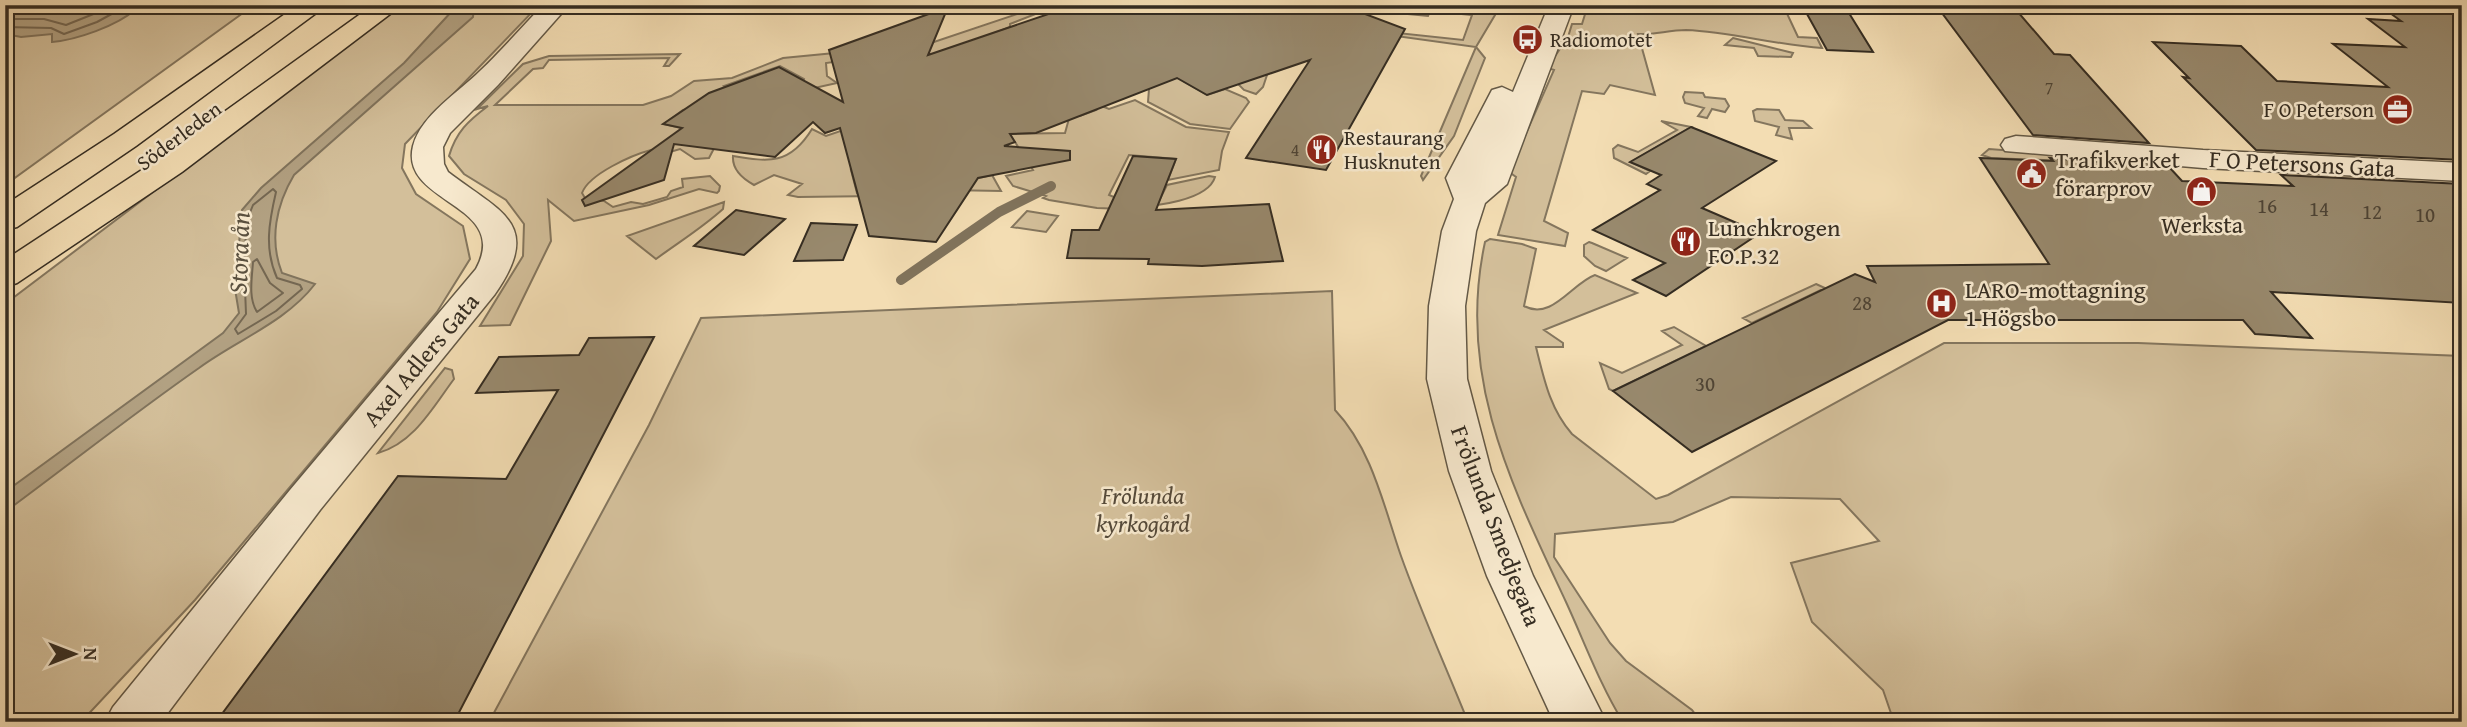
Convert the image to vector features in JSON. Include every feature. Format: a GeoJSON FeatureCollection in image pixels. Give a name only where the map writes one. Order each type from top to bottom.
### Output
{"type":"FeatureCollection","features":[{"type":"Feature","properties":{"kind":"highway"},"geometry":{"type":"LineString","coordinates":[[5,210],[276,5]]}},
{"type":"Feature","properties":{"kind":"highway","name":"Söderleden"},"geometry":{"type":"LineString","coordinates":[[5,220],[125,140],[315,5]]}},
{"type":"Feature","properties":{"kind":"highway","name":"Söderleden"},"geometry":{"type":"LineString","coordinates":[[5,273],[148,159],[356,5]]}},
{"type":"Feature","properties":{"kind":"highway"},"geometry":{"type":"LineString","coordinates":[[5,273],[171,165],[390,5]]}},
{"type":"Feature","properties":{"kind":"street","name":"Axel Adlers Gata"},"geometry":{"type":"LineString","coordinates":[[131,722],[305,500],[482,286],[496,264],[499,241],[493,219],[436,177],[427,158],[428,146],[449,117],[557,5]]}},
{"type":"Feature","properties":{"kind":"street","name":"Frölunda Smedjegata"},"geometry":{"type":"LineString","coordinates":[[1540,5],[1508,83],[1462,178],[1470,199],[1452,262],[1447,306],[1447,379],[1470,471],[1510,576],[1580,722]]}},
{"type":"Feature","properties":{"kind":"street"},"geometry":{"type":"LineString","coordinates":[[1470,199],[1492,184],[1562,5]]}},
{"type":"Feature","properties":{"kind":"street","name":"F O Petersons Gata"},"geometry":{"type":"LineString","coordinates":[[2016,145],[2203,159],[2462,172]]}},
{"type":"Feature","properties":{"kind":"green space"},"geometry":{"type":"Polygon","coordinates":[[[5,5],[254,5],[5,185],[5,5]]]}},
{"type":"Feature","properties":{"kind":"green space"},"geometry":{"type":"Polygon","coordinates":[[[400,5],[539,5],[405,144],[402,168],[416,194],[463,226],[470,259],[437,312],[195,600],[81,722],[5,722],[5,304],[400,5]]]}},
{"type":"Feature","properties":{"kind":"green space"},"geometry":{"type":"Polygon","coordinates":[[[1044,5],[1075,5],[1052,15],[1043,11],[930,59],[895,53],[826,63],[827,76],[837,83],[801,91],[804,79],[780,66],[724,86],[746,100],[683,110],[664,124],[720,137],[709,158],[695,159],[680,149],[656,156],[651,150],[602,172],[582,193],[585,198],[604,201],[613,207],[631,202],[643,204],[667,197],[671,191],[683,187],[682,179],[710,176],[720,186],[717,193],[699,189],[649,205],[574,221],[548,200],[551,241],[510,325],[480,326],[523,256],[524,224],[506,200],[464,174],[449,156],[455,140],[464,128],[488,106],[477,109],[523,64],[549,56],[680,54],[669,66],[664,66],[669,58],[549,60],[543,68],[533,69],[495,105],[643,105],[671,96],[694,81],[732,78],[783,58],[928,44],[1044,5]]]}},
{"type":"Feature","properties":{"kind":"green space"},"geometry":{"type":"Polygon","coordinates":[[[1399,5],[1412,5],[1408,8],[1412,10],[1451,5],[1501,5],[1476,47],[1396,36],[1398,33],[1463,40],[1472,15],[1430,11],[1428,16],[1408,14],[1399,5]]]}},
{"type":"Feature","properties":{"kind":"green space"},"geometry":{"type":"Polygon","coordinates":[[[1594,5],[1783,5],[1798,37],[1817,38],[1822,48],[1703,31],[1679,30],[1638,34],[1655,95],[1610,85],[1604,94],[1582,91],[1544,221],[1568,233],[1565,246],[1498,235],[1516,177],[1509,172],[1554,70],[1547,68],[1568,37],[1572,24],[1582,24],[1586,11],[1594,5]]]}},
{"type":"Feature","properties":{"kind":"green space"},"geometry":{"type":"Polygon","coordinates":[[[1733,38],[1793,53],[1791,57],[1758,56],[1754,48],[1725,45],[1733,38]]]}},
{"type":"Feature","properties":{"kind":"green space"},"geometry":{"type":"Polygon","coordinates":[[[1476,47],[1485,58],[1454,136],[1423,180],[1421,176],[1476,47]]]}},
{"type":"Feature","properties":{"kind":"green space"},"geometry":{"type":"Polygon","coordinates":[[[1103,56],[1254,61],[1267,75],[1263,87],[1256,94],[1244,90],[1238,84],[1251,79],[1185,82],[1207,95],[1225,89],[1246,98],[1249,102],[1230,129],[1190,124],[1148,102],[1149,89],[1103,56]]]}},
{"type":"Feature","properties":{"kind":"green space"},"geometry":{"type":"Polygon","coordinates":[[[1017,82],[1080,116],[1096,110],[1089,101],[1109,109],[1135,100],[1186,127],[1229,132],[1219,170],[1168,180],[1176,159],[1129,155],[1109,195],[1121,200],[1123,209],[1097,208],[1049,200],[1043,198],[1046,196],[1013,186],[1006,176],[1033,170],[1015,142],[946,154],[960,182],[992,175],[1001,191],[946,190],[851,170],[857,193],[876,190],[877,196],[798,197],[788,195],[802,184],[774,175],[754,185],[742,177],[734,165],[733,156],[768,160],[787,155],[804,141],[812,129],[826,136],[885,116],[1007,134],[1065,133],[1070,115],[1017,82]]]}},
{"type":"Feature","properties":{"kind":"green space"},"geometry":{"type":"Polygon","coordinates":[[[1685,92],[1703,93],[1705,97],[1725,99],[1729,106],[1725,112],[1712,109],[1707,118],[1698,116],[1704,108],[1685,103],[1685,92]]]}},
{"type":"Feature","properties":{"kind":"green space"},"geometry":{"type":"Polygon","coordinates":[[[1779,110],[1785,120],[1803,121],[1811,128],[1789,128],[1792,139],[1776,135],[1779,127],[1755,121],[1753,111],[1779,110]]]}},
{"type":"Feature","properties":{"kind":"green space"},"geometry":{"type":"Polygon","coordinates":[[[1661,121],[1691,127],[1631,162],[1650,171],[1646,174],[1614,158],[1613,149],[1618,145],[1638,152],[1677,130],[1661,121]]]}},
{"type":"Feature","properties":{"kind":"green space"},"geometry":{"type":"Polygon","coordinates":[[[1989,149],[2055,154],[2067,161],[1991,158],[1982,155],[1989,149]]]}},
{"type":"Feature","properties":{"kind":"green space"},"geometry":{"type":"Polygon","coordinates":[[[1215,177],[1210,185],[1191,197],[1166,204],[1132,208],[1135,200],[1159,201],[1167,185],[1215,177]]]}},
{"type":"Feature","properties":{"kind":"green space"},"geometry":{"type":"Polygon","coordinates":[[[724,202],[723,209],[715,216],[656,259],[627,236],[724,202]]]}},
{"type":"Feature","properties":{"kind":"green space"},"geometry":{"type":"Polygon","coordinates":[[[1027,211],[1058,216],[1046,232],[1012,227],[1027,211]]]}},
{"type":"Feature","properties":{"kind":"green space"},"geometry":{"type":"Polygon","coordinates":[[[1490,239],[1536,249],[1524,306],[1544,309],[1595,275],[1637,293],[1544,330],[1563,343],[1563,347],[1536,347],[1553,404],[1564,424],[1572,434],[1656,499],[1668,495],[1944,343],[2138,343],[2462,356],[2462,722],[1894,722],[1883,690],[1812,622],[1791,563],[1879,541],[1840,499],[1731,497],[1673,522],[1555,534],[1554,557],[1610,643],[1626,661],[1692,710],[1701,722],[1623,722],[1600,678],[1526,515],[1494,428],[1483,384],[1478,338],[1478,291],[1485,242],[1490,239]]]}},
{"type":"Feature","properties":{"kind":"green space"},"geometry":{"type":"Polygon","coordinates":[[[1589,242],[1627,258],[1606,271],[1584,256],[1584,245],[1589,242]]]}},
{"type":"Feature","properties":{"kind":"green space"},"geometry":{"type":"Polygon","coordinates":[[[1816,284],[1825,288],[1752,323],[1743,318],[1816,284]]]}},
{"type":"Feature","properties":{"kind":"green space","name":"Frölunda kyrkogård"},"geometry":{"type":"Polygon","coordinates":[[[1332,291],[1335,410],[1348,425],[1368,460],[1409,577],[1468,722],[489,722],[649,425],[701,318],[1332,291]]]}},
{"type":"Feature","properties":{"kind":"green space"},"geometry":{"type":"Polygon","coordinates":[[[1674,327],[1706,346],[1613,391],[1609,389],[1600,363],[1622,373],[1682,345],[1662,331],[1674,327]]]}},
{"type":"Feature","properties":{"kind":"green space"},"geometry":{"type":"Polygon","coordinates":[[[445,368],[452,370],[454,379],[422,423],[402,441],[378,453],[445,368]]]}},
{"type":"Feature","properties":{"kind":"water"},"geometry":{"type":"Polygon","coordinates":[[[5,5],[134,5],[136,9],[96,31],[52,42],[52,34],[21,37],[5,34],[5,5]]]}},
{"type":"Feature","properties":{"kind":"water","name":"Stora ån"},"geometry":{"type":"Polygon","coordinates":[[[453,5],[474,5],[473,17],[294,175],[288,186],[276,223],[278,261],[282,273],[315,284],[276,320],[174,385],[5,512],[5,492],[223,333],[239,313],[235,289],[242,210],[261,188],[404,63],[453,10],[453,5]]]}},
{"type":"Feature","properties":{"kind":"building"},"geometry":{"type":"Polygon","coordinates":[[[1075,5],[1330,5],[1345,12],[1352,9],[1405,29],[1326,170],[1246,158],[1310,60],[1207,95],[1177,78],[1036,133],[1010,134],[1015,142],[1004,146],[1070,151],[1070,160],[978,178],[936,242],[869,236],[840,128],[825,133],[813,122],[775,157],[674,144],[664,180],[585,206],[582,200],[682,128],[663,124],[709,93],[779,67],[843,102],[829,50],[948,7],[928,55],[1075,5]]]}},
{"type":"Feature","properties":{"kind":"building"},"geometry":{"type":"Polygon","coordinates":[[[1802,5],[1844,5],[1873,52],[1827,50],[1802,5]]]}},
{"type":"Feature","properties":{"kind":"building"},"geometry":{"type":"Polygon","coordinates":[[[1936,5],[2012,5],[2054,54],[2070,55],[2149,143],[2033,135],[1936,5]]]}},
{"type":"Feature","properties":{"kind":"building"},"geometry":{"type":"Polygon","coordinates":[[[2379,5],[2462,5],[2462,160],[2256,150],[2183,77],[2189,78],[2153,42],[2241,46],[2277,81],[2388,87],[2333,44],[2405,47],[2368,19],[2401,21],[2379,5]]]}},
{"type":"Feature","properties":{"kind":"building"},"geometry":{"type":"Polygon","coordinates":[[[1691,127],[1776,161],[1702,208],[1760,233],[1666,296],[1633,280],[1665,263],[1593,230],[1660,190],[1647,184],[1661,175],[1630,162],[1691,127]]]}},
{"type":"Feature","properties":{"kind":"building"},"geometry":{"type":"Polygon","coordinates":[[[1133,156],[1176,159],[1156,210],[1269,204],[1283,261],[1202,266],[1148,264],[1149,259],[1067,258],[1072,230],[1099,230],[1133,156]]]}},
{"type":"Feature","properties":{"kind":"building"},"geometry":{"type":"Polygon","coordinates":[[[1980,158],[2053,161],[2050,158],[2170,168],[2182,181],[2293,186],[2281,175],[2462,184],[2462,303],[2271,292],[2312,338],[2255,334],[2243,320],[1948,320],[1692,452],[1613,391],[1855,274],[1875,282],[1867,266],[2049,264],[1980,158]]]}},
{"type":"Feature","properties":{"kind":"building"},"geometry":{"type":"Polygon","coordinates":[[[736,210],[785,219],[744,255],[694,246],[736,210]]]}},
{"type":"Feature","properties":{"kind":"building"},"geometry":{"type":"Polygon","coordinates":[[[811,223],[857,225],[843,260],[794,261],[811,223]]]}},
{"type":"Feature","properties":{"kind":"building"},"geometry":{"type":"Polygon","coordinates":[[[654,337],[454,722],[216,722],[398,476],[506,479],[558,390],[476,393],[499,357],[579,355],[589,338],[654,337]]]}},
{"type":"Feature","properties":{"kind":"waterway"},"geometry":{"type":"LineString","coordinates":[[901,280],[999,212],[1051,186]]}},
{"type":"Feature","properties":{"kind":"place","name":"Radiomotet"},"geometry":{"type":"Point","coordinates":[1527,40]}},
{"type":"Feature","properties":{"kind":"place","name":"F O Peterson"},"geometry":{"type":"Point","coordinates":[2397,110]}},
{"type":"Feature","properties":{"kind":"place","name":"Restaurang Husknuten"},"geometry":{"type":"Point","coordinates":[1321,150]}},
{"type":"Feature","properties":{"kind":"place","name":"Trafikverket förarprov"},"geometry":{"type":"Point","coordinates":[2032,174]}},
{"type":"Feature","properties":{"kind":"place","name":"Werksta"},"geometry":{"type":"Point","coordinates":[2202,191]}},
{"type":"Feature","properties":{"kind":"place","name":"Lunchkrogen FO.P.32"},"geometry":{"type":"Point","coordinates":[1685,242]}},
{"type":"Feature","properties":{"kind":"place","name":"LARO-mottagning 1 Högsbo"},"geometry":{"type":"Point","coordinates":[1942,304]}}]}
